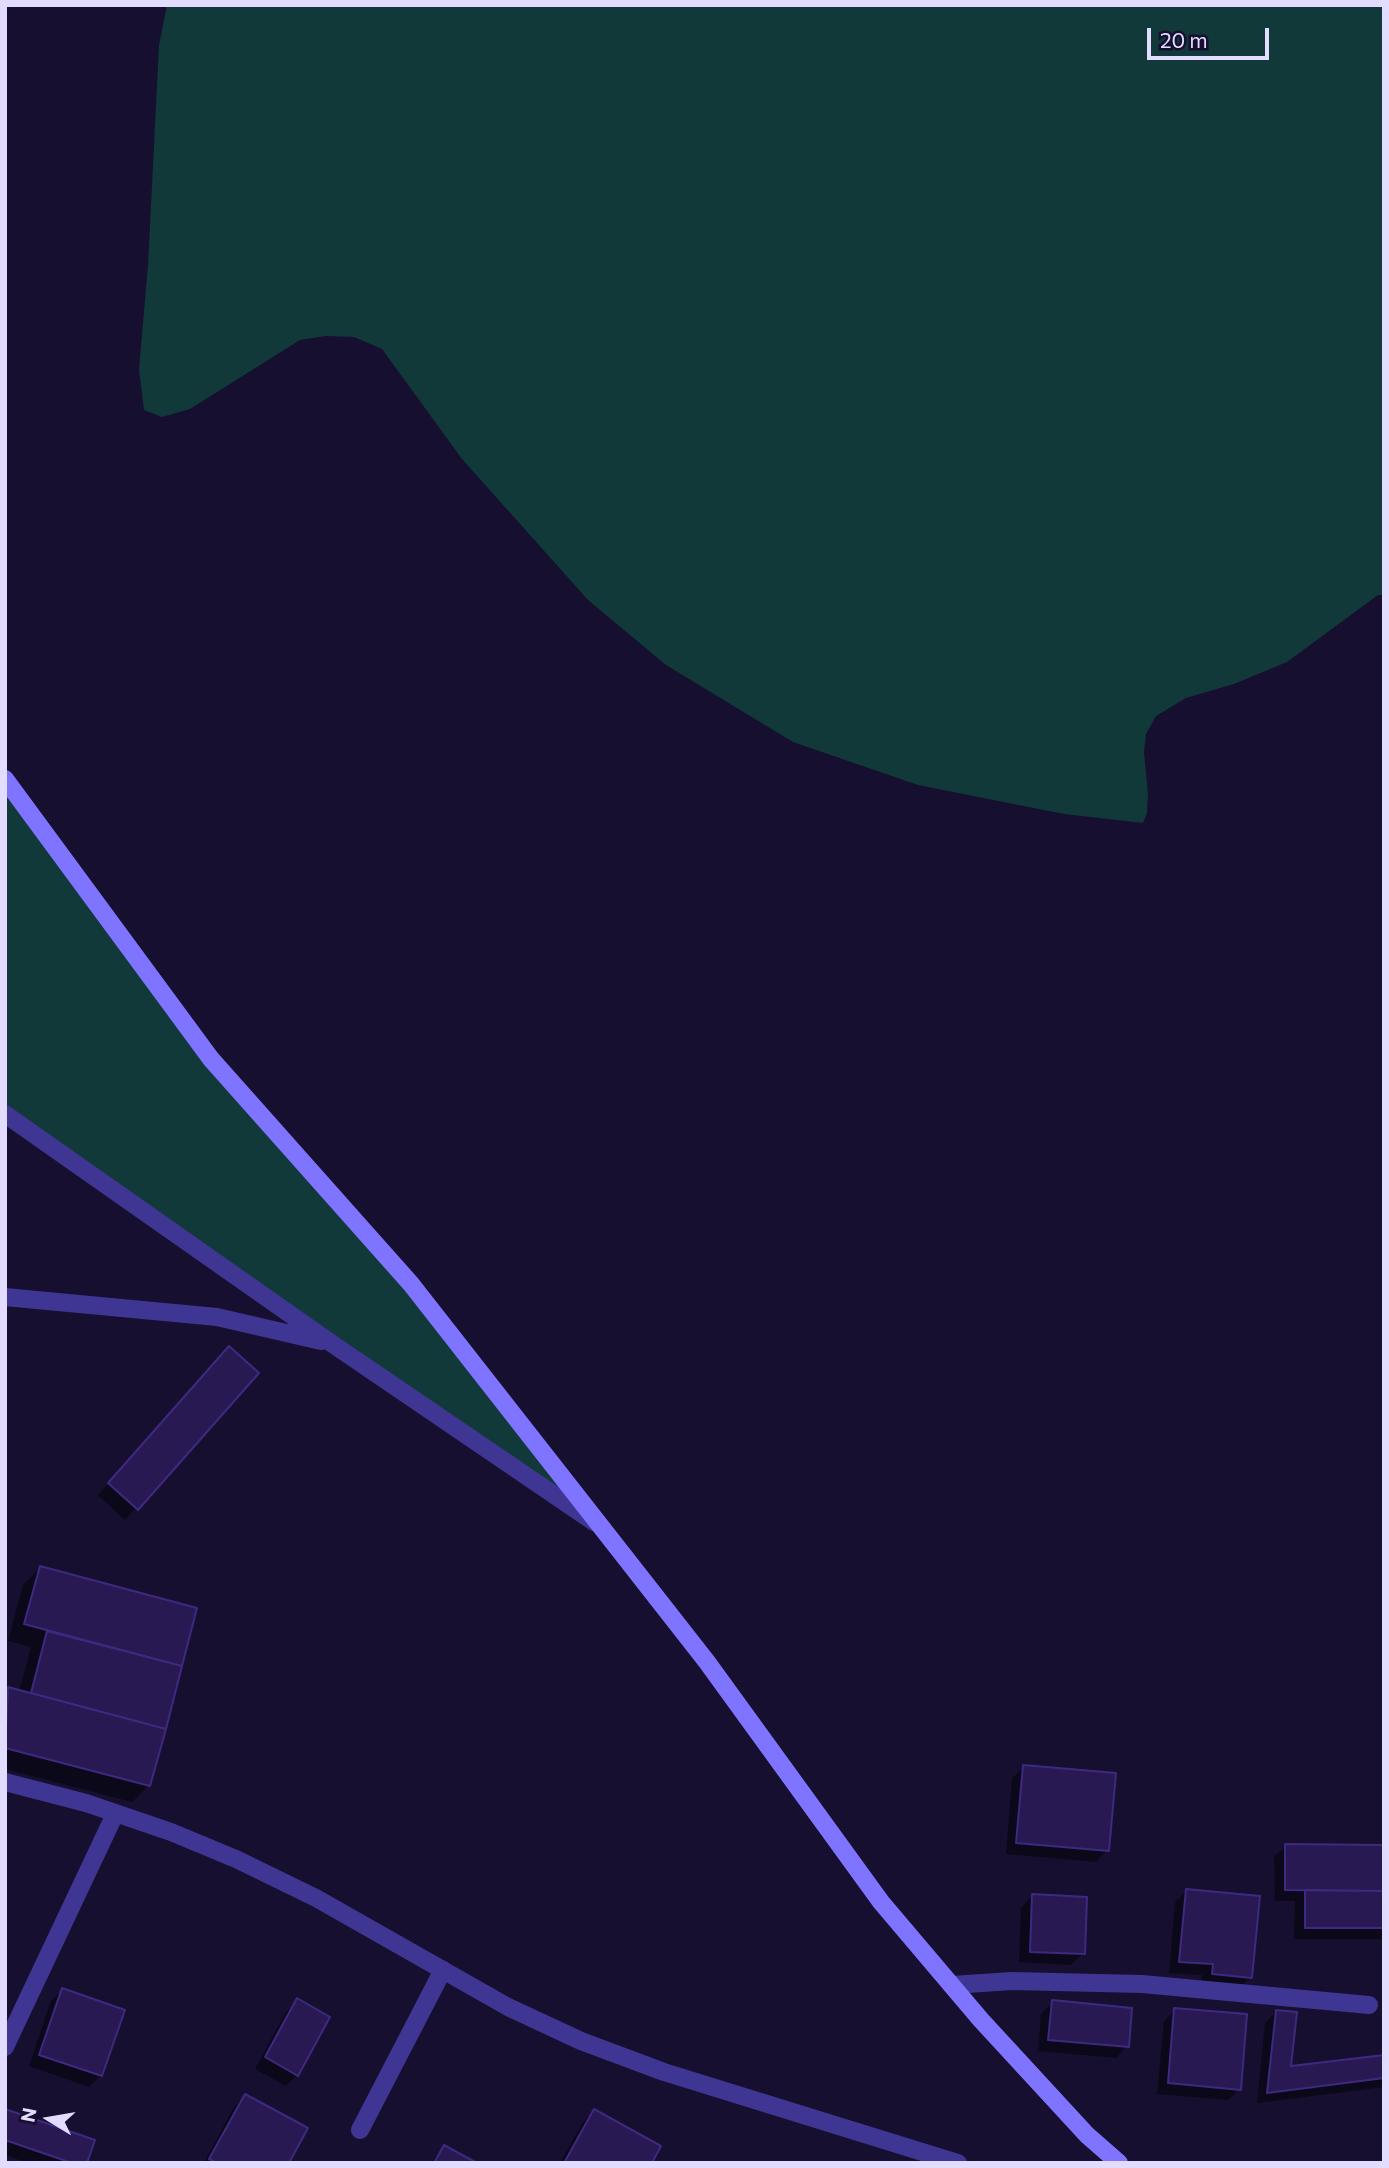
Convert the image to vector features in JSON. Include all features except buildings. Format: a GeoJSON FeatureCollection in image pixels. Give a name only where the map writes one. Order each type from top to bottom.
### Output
{"type":"FeatureCollection","features":[{"type":"Feature","properties":{"kind":"street"},"geometry":{"type":"LineString","coordinates":[[5,779],[211,1059],[411,1284],[708,1662],[881,1902],[1087,2135],[1119,2163]]}},
{"type":"Feature","properties":{"kind":"street"},"geometry":{"type":"LineString","coordinates":[[5,1114],[331,1343],[600,1526]]}},
{"type":"Feature","properties":{"kind":"street"},"geometry":{"type":"LineString","coordinates":[[5,1297],[217,1317],[331,1343]]}},
{"type":"Feature","properties":{"kind":"street"},"geometry":{"type":"LineString","coordinates":[[5,1782],[115,1814],[236,1859],[316,1898],[508,2007],[581,2041],[664,2072],[958,2163]]}},
{"type":"Feature","properties":{"kind":"street"},"geometry":{"type":"LineString","coordinates":[[5,2047],[115,1814]]}},
{"type":"Feature","properties":{"kind":"street"},"geometry":{"type":"LineString","coordinates":[[360,2130],[443,1970]]}},
{"type":"Feature","properties":{"kind":"street"},"geometry":{"type":"LineString","coordinates":[[952,1985],[1012,1981],[1142,1984],[1370,2005]]}},
{"type":"Feature","properties":{"kind":"green space"},"geometry":{"type":"Polygon","coordinates":[[[167,5],[1384,5],[1384,595],[1378,595],[1287,662],[1234,684],[1186,698],[1156,716],[1146,734],[1144,752],[1148,794],[1147,813],[1143,823],[1064,814],[918,785],[793,742],[666,665],[588,600],[462,459],[382,349],[354,337],[326,336],[300,340],[190,409],[162,417],[144,410],[139,369],[148,265],[159,45],[167,5]]]}},
{"type":"Feature","properties":{"kind":"green space"},"geometry":{"type":"Polygon","coordinates":[[[5,779],[211,1059],[411,1284],[600,1526],[5,1114],[5,779]]]}}]}
